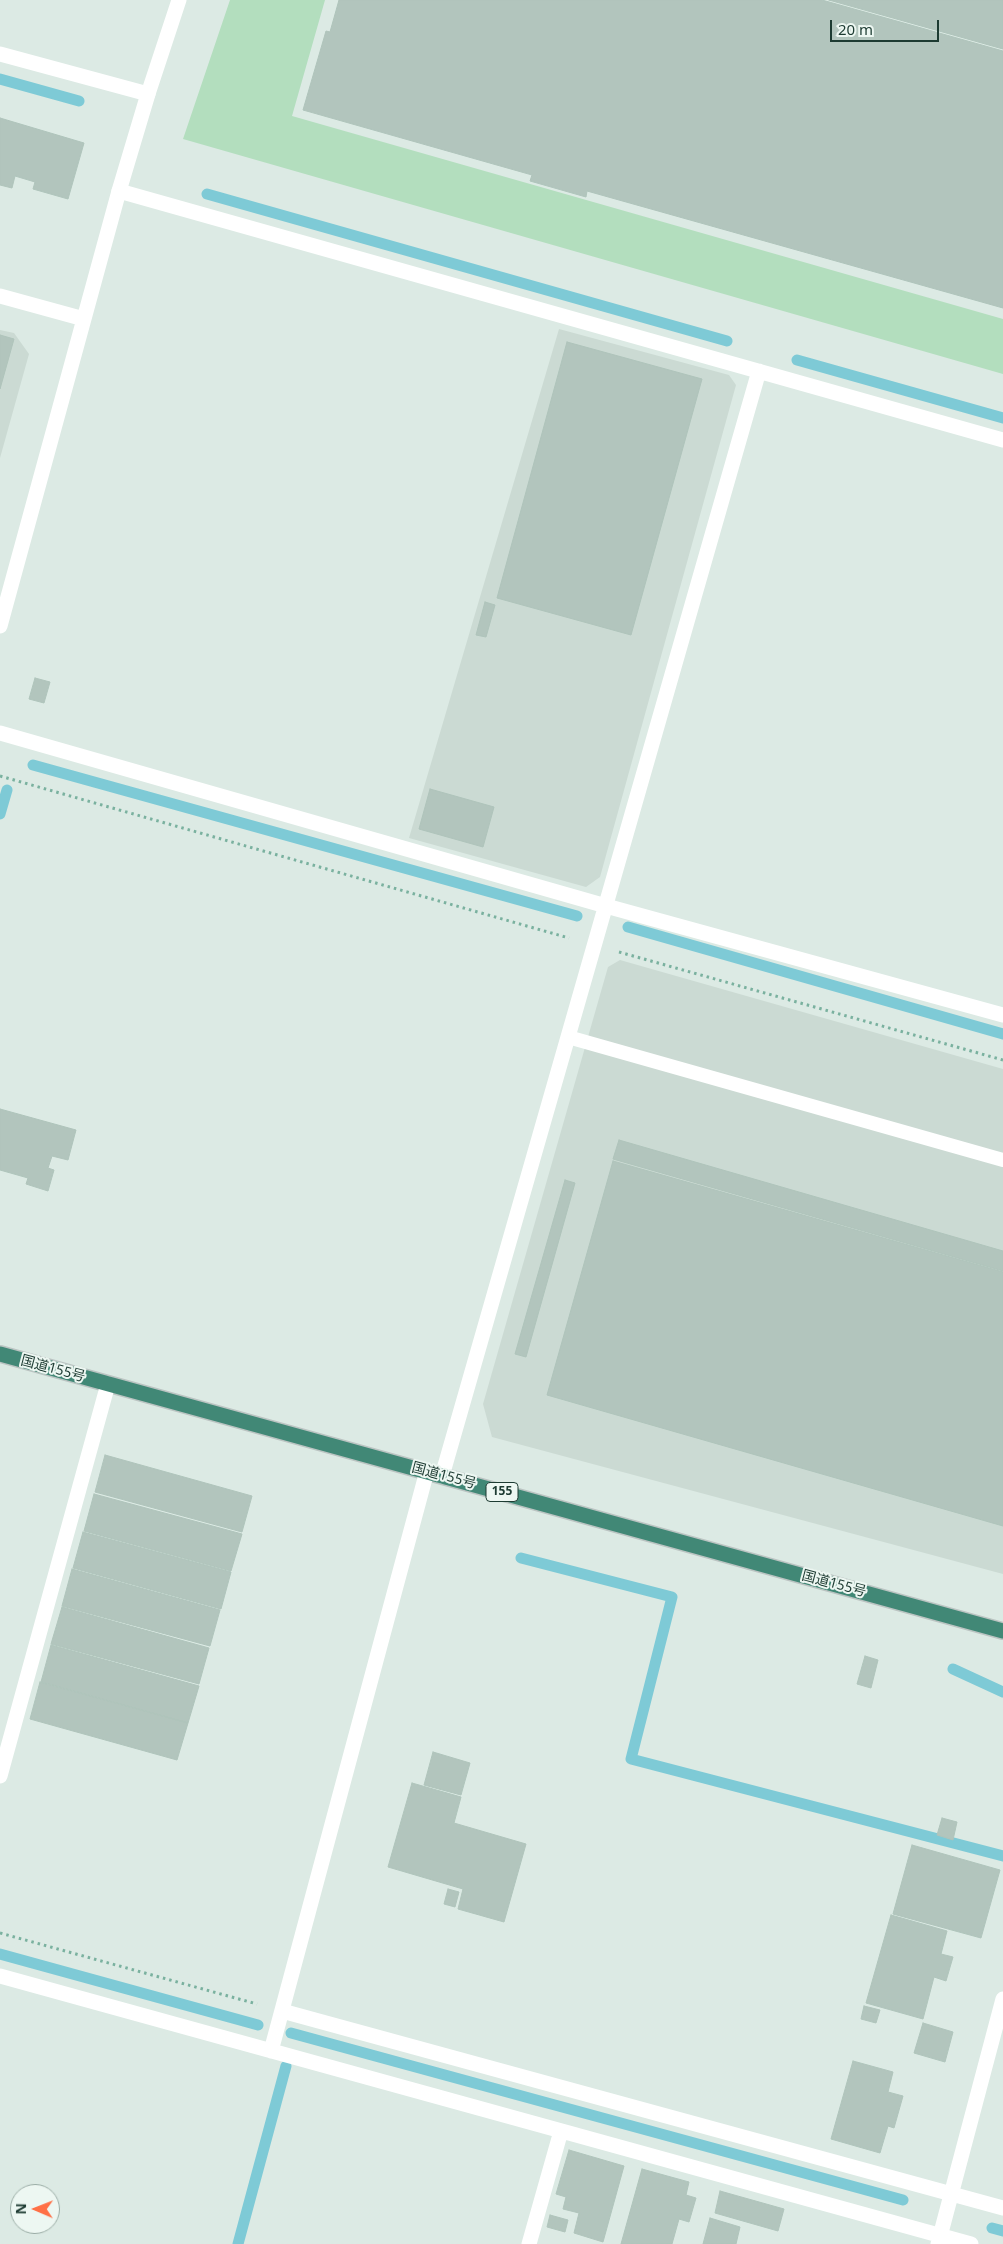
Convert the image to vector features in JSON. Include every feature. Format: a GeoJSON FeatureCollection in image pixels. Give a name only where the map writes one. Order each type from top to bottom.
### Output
{"type":"FeatureCollection","features":[{"type":"Feature","properties":{"kind":"highway","name":"国道155号"},"geometry":{"type":"LineString","coordinates":[[0,1354],[1003,1631]]}},
{"type":"Feature","properties":{"kind":"street"},"geometry":{"type":"LineString","coordinates":[[0,626],[119,191],[179,0]]}},
{"type":"Feature","properties":{"kind":"street"},"geometry":{"type":"LineString","coordinates":[[0,54],[148,94]]}},
{"type":"Feature","properties":{"kind":"street"},"geometry":{"type":"LineString","coordinates":[[119,191],[1003,440]]}},
{"type":"Feature","properties":{"kind":"street"},"geometry":{"type":"LineString","coordinates":[[0,296],[84,319]]}},
{"type":"Feature","properties":{"kind":"street"},"geometry":{"type":"LineString","coordinates":[[442,1476],[759,371]]}},
{"type":"Feature","properties":{"kind":"street"},"geometry":{"type":"LineString","coordinates":[[0,733],[606,906],[1003,1015]]}},
{"type":"Feature","properties":{"kind":"street"},"geometry":{"type":"LineString","coordinates":[[0,1776],[108,1384]]}},
{"type":"Feature","properties":{"kind":"street"},"geometry":{"type":"LineString","coordinates":[[271,2051],[427,1471]]}},
{"type":"Feature","properties":{"kind":"street"},"geometry":{"type":"LineString","coordinates":[[0,1976],[561,2131],[939,2240],[971,2244]]}},
{"type":"Feature","properties":{"kind":"street"},"geometry":{"type":"LineString","coordinates":[[939,2240],[1003,1999]]}},
{"type":"Feature","properties":{"kind":"street"},"geometry":{"type":"LineString","coordinates":[[282,2011],[1003,2208]]}},
{"type":"Feature","properties":{"kind":"street"},"geometry":{"type":"LineString","coordinates":[[530,2244],[561,2131]]}},
{"type":"Feature","properties":{"kind":"lane"},"geometry":{"type":"LineString","coordinates":[[568,1037],[1003,1160]]}},
{"type":"Feature","properties":{"kind":"path"},"geometry":{"type":"LineString","coordinates":[[0,776],[1003,1060]]}},
{"type":"Feature","properties":{"kind":"path"},"geometry":{"type":"LineString","coordinates":[[0,1933],[282,2011]]}},
{"type":"Feature","properties":{"kind":"shaded area"},"geometry":{"type":"Polygon","coordinates":[[[559,329],[729,375],[736,385],[600,877],[586,887],[409,838],[559,329]]]}},
{"type":"Feature","properties":{"kind":"shaded area"},"geometry":{"type":"Polygon","coordinates":[[[0,330],[14,333],[29,354],[0,458],[0,330]]]}},
{"type":"Feature","properties":{"kind":"shaded area"},"geometry":{"type":"Polygon","coordinates":[[[620,960],[1003,1069],[1003,1574],[492,1437],[483,1404],[608,967],[620,960]]]}},
{"type":"Feature","properties":{"kind":"green space"},"geometry":{"type":"Polygon","coordinates":[[[230,0],[325,0],[292,116],[1003,319],[1003,374],[183,139],[230,0]]]}},
{"type":"Feature","properties":{"kind":"building"},"geometry":{"type":"Polygon","coordinates":[[[339,0],[822,0],[1003,51],[1003,308],[587,191],[586,197],[530,181],[532,175],[303,110],[326,31],[330,32],[339,0]]]}},
{"type":"Feature","properties":{"kind":"building"},"geometry":{"type":"Polygon","coordinates":[[[829,0],[1003,0],[1003,49],[829,0]]]}},
{"type":"Feature","properties":{"kind":"building"},"geometry":{"type":"Polygon","coordinates":[[[0,118],[84,143],[68,199],[33,189],[35,182],[15,176],[12,188],[0,185],[0,118]]]}},
{"type":"Feature","properties":{"kind":"building"},"geometry":{"type":"Polygon","coordinates":[[[0,335],[14,339],[0,389],[0,335]]]}},
{"type":"Feature","properties":{"kind":"building"},"geometry":{"type":"Polygon","coordinates":[[[567,342],[702,379],[631,635],[497,598],[567,342]]]}},
{"type":"Feature","properties":{"kind":"building"},"geometry":{"type":"Polygon","coordinates":[[[485,602],[495,605],[486,637],[476,635],[485,602]]]}},
{"type":"Feature","properties":{"kind":"building"},"geometry":{"type":"Polygon","coordinates":[[[35,678],[50,682],[44,703],[29,699],[35,678]]]}},
{"type":"Feature","properties":{"kind":"building"},"geometry":{"type":"Polygon","coordinates":[[[430,789],[494,807],[483,847],[419,829],[430,789]]]}},
{"type":"Feature","properties":{"kind":"building"},"geometry":{"type":"Polygon","coordinates":[[[0,1109],[76,1130],[68,1160],[52,1156],[48,1168],[54,1170],[48,1191],[26,1184],[28,1178],[0,1170],[0,1109]]]}},
{"type":"Feature","properties":{"kind":"building"},"geometry":{"type":"Polygon","coordinates":[[[619,1140],[1003,1251],[1003,1271],[613,1159],[619,1140]]]}},
{"type":"Feature","properties":{"kind":"building"},"geometry":{"type":"Polygon","coordinates":[[[613,1161],[1003,1272],[1003,1526],[547,1395],[613,1161]]]}},
{"type":"Feature","properties":{"kind":"building"},"geometry":{"type":"Polygon","coordinates":[[[565,1180],[575,1183],[526,1357],[515,1354],[565,1180]]]}},
{"type":"Feature","properties":{"kind":"building"},"geometry":{"type":"Polygon","coordinates":[[[105,1455],[252,1496],[242,1532],[95,1492],[105,1455]]]}},
{"type":"Feature","properties":{"kind":"building"},"geometry":{"type":"Polygon","coordinates":[[[94,1494],[242,1534],[231,1571],[84,1531],[94,1494]]]}},
{"type":"Feature","properties":{"kind":"building"},"geometry":{"type":"Polygon","coordinates":[[[83,1532],[231,1572],[221,1609],[73,1568],[83,1532]]]}},
{"type":"Feature","properties":{"kind":"building"},"geometry":{"type":"Polygon","coordinates":[[[72,1569],[220,1610],[210,1646],[62,1606],[72,1569]]]}},
{"type":"Feature","properties":{"kind":"building"},"geometry":{"type":"Polygon","coordinates":[[[62,1607],[209,1648],[199,1684],[51,1644],[62,1607]]]}},
{"type":"Feature","properties":{"kind":"building"},"geometry":{"type":"Polygon","coordinates":[[[51,1645],[199,1686],[188,1723],[41,1682],[51,1645]]]}},
{"type":"Feature","properties":{"kind":"building"},"geometry":{"type":"Polygon","coordinates":[[[865,1656],[878,1660],[871,1688],[857,1684],[865,1656]]]}},
{"type":"Feature","properties":{"kind":"building"},"geometry":{"type":"Polygon","coordinates":[[[40,1682],[188,1723],[177,1760],[30,1719],[40,1682]]]}},
{"type":"Feature","properties":{"kind":"building"},"geometry":{"type":"Polygon","coordinates":[[[433,1752],[470,1763],[461,1795],[424,1785],[433,1752]]]}},
{"type":"Feature","properties":{"kind":"building"},"geometry":{"type":"Polygon","coordinates":[[[412,1783],[461,1797],[454,1823],[526,1844],[504,1922],[458,1909],[463,1889],[388,1867],[412,1783]]]}},
{"type":"Feature","properties":{"kind":"building"},"geometry":{"type":"Polygon","coordinates":[[[942,1818],[957,1822],[953,1840],[937,1835],[942,1818]]]}},
{"type":"Feature","properties":{"kind":"building"},"geometry":{"type":"Polygon","coordinates":[[[912,1845],[1000,1870],[981,1938],[893,1914],[912,1845]]]}},
{"type":"Feature","properties":{"kind":"building"},"geometry":{"type":"Polygon","coordinates":[[[448,1889],[459,1892],[455,1907],[444,1904],[448,1889]]]}},
{"type":"Feature","properties":{"kind":"building"},"geometry":{"type":"Polygon","coordinates":[[[891,1915],[947,1931],[941,1954],[953,1957],[946,1981],[934,1977],[923,2019],[866,2003],[891,1915]]]}},
{"type":"Feature","properties":{"kind":"building"},"geometry":{"type":"Polygon","coordinates":[[[864,2006],[880,2010],[876,2023],[861,2019],[864,2006]]]}},
{"type":"Feature","properties":{"kind":"building"},"geometry":{"type":"Polygon","coordinates":[[[923,2023],[953,2032],[945,2062],[914,2053],[923,2023]]]}},
{"type":"Feature","properties":{"kind":"building"},"geometry":{"type":"Polygon","coordinates":[[[853,2061],[893,2072],[888,2092],[903,2096],[894,2128],[888,2126],[880,2153],[831,2139],[853,2061]]]}},
{"type":"Feature","properties":{"kind":"building"},"geometry":{"type":"Polygon","coordinates":[[[569,2150],[624,2166],[603,2242],[574,2233],[579,2213],[563,2209],[566,2197],[556,2194],[569,2150]]]}},
{"type":"Feature","properties":{"kind":"building"},"geometry":{"type":"Polygon","coordinates":[[[642,2169],[689,2182],[686,2195],[696,2198],[689,2222],[679,2219],[672,2244],[621,2244],[642,2169]]]}},
{"type":"Feature","properties":{"kind":"building"},"geometry":{"type":"Polygon","coordinates":[[[720,2191],[784,2209],[778,2231],[715,2213],[720,2191]]]}},
{"type":"Feature","properties":{"kind":"building"},"geometry":{"type":"Polygon","coordinates":[[[550,2215],[568,2220],[565,2232],[547,2227],[550,2215]]]}},
{"type":"Feature","properties":{"kind":"building"},"geometry":{"type":"Polygon","coordinates":[[[710,2218],[740,2227],[736,2244],[703,2244],[710,2218]]]}},
{"type":"Feature","properties":{"kind":"waterway"},"geometry":{"type":"LineString","coordinates":[[0,79],[79,101]]}},
{"type":"Feature","properties":{"kind":"waterway"},"geometry":{"type":"LineString","coordinates":[[207,194],[727,341]]}},
{"type":"Feature","properties":{"kind":"waterway"},"geometry":{"type":"LineString","coordinates":[[797,360],[1003,418]]}},
{"type":"Feature","properties":{"kind":"waterway"},"geometry":{"type":"LineString","coordinates":[[33,765],[577,916]]}},
{"type":"Feature","properties":{"kind":"waterway"},"geometry":{"type":"LineString","coordinates":[[0,814],[7,790]]}},
{"type":"Feature","properties":{"kind":"waterway"},"geometry":{"type":"LineString","coordinates":[[628,927],[1003,1034]]}},
{"type":"Feature","properties":{"kind":"waterway"},"geometry":{"type":"LineString","coordinates":[[521,1558],[672,1597],[631,1759],[1003,1856]]}},
{"type":"Feature","properties":{"kind":"waterway"},"geometry":{"type":"LineString","coordinates":[[953,1669],[1003,1692]]}},
{"type":"Feature","properties":{"kind":"waterway"},"geometry":{"type":"LineString","coordinates":[[0,1954],[258,2025]]}},
{"type":"Feature","properties":{"kind":"waterway"},"geometry":{"type":"LineString","coordinates":[[291,2033],[903,2200]]}},
{"type":"Feature","properties":{"kind":"waterway"},"geometry":{"type":"LineString","coordinates":[[238,2244],[286,2066]]}},
{"type":"Feature","properties":{"kind":"waterway"},"geometry":{"type":"LineString","coordinates":[[992,2228],[1003,2231]]}}]}
